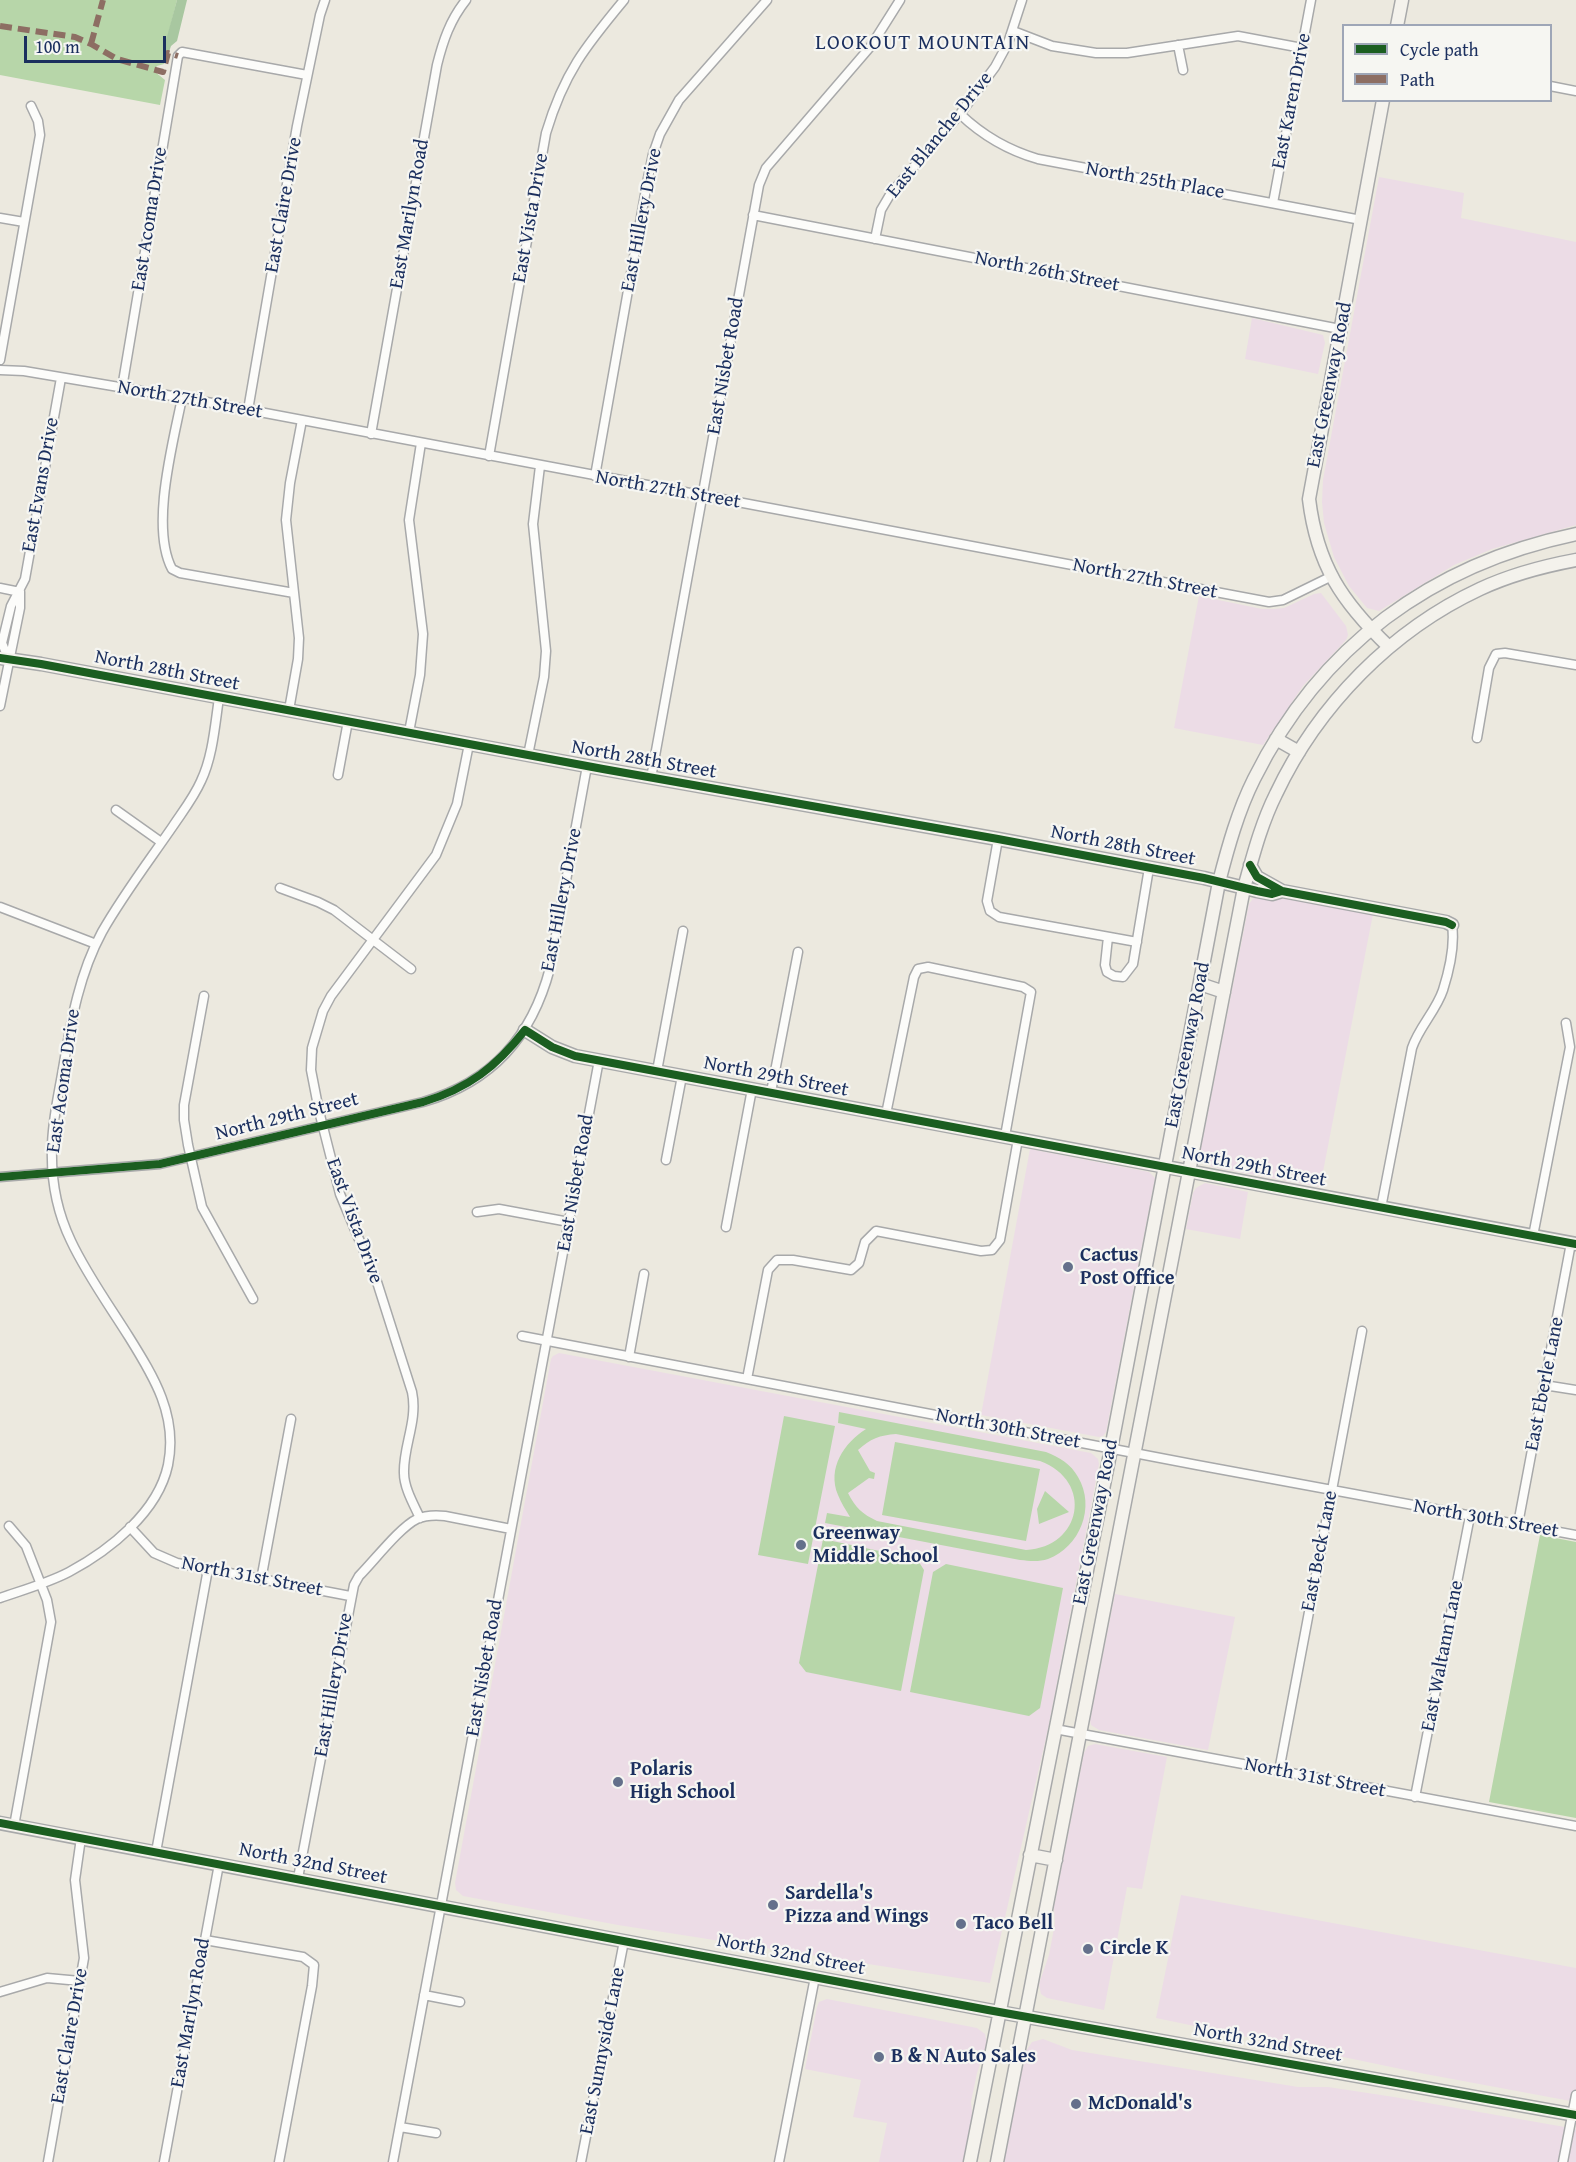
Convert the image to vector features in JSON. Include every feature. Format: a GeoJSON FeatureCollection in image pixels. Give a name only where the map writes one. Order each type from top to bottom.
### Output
{"type":"FeatureCollection","features":[{"type":"Feature","properties":{"kind":"main road"},"geometry":{"type":"LineString","coordinates":[[1397,24],[1402,0]]}},
{"type":"Feature","properties":{"kind":"main road","name":"East Greenway Road"},"geometry":{"type":"LineString","coordinates":[[1383,102],[1309,499],[1319,550],[1330,577],[1370,629],[1389,647]]}},
{"type":"Feature","properties":{"kind":"main road","name":"East Greenway Road"},"geometry":{"type":"LineString","coordinates":[[970,2162],[1111,1449],[1219,882],[1238,819],[1254,780],[1288,720],[1315,684],[1370,629],[1404,604],[1467,568],[1542,541],[1576,534]]}},
{"type":"Feature","properties":{"kind":"main road"},"geometry":{"type":"LineString","coordinates":[[1505,554],[1511,577]]}},
{"type":"Feature","properties":{"kind":"main road","name":"East Greenway Road"},"geometry":{"type":"LineString","coordinates":[[997,2162],[1244,888],[1259,835],[1275,795],[1299,752],[1335,700],[1389,647],[1419,625],[1480,589],[1511,577],[1576,560]]}},
{"type":"Feature","properties":{"kind":"main road","name":"North 28th Street"},"geometry":{"type":"LineString","coordinates":[[4,658],[587,766],[998,839],[1272,894],[1282,891]]}},
{"type":"Feature","properties":{"kind":"main road"},"geometry":{"type":"LineString","coordinates":[[1276,739],[1299,752]]}},
{"type":"Feature","properties":{"kind":"main road","name":"North 28th Street"},"geometry":{"type":"LineString","coordinates":[[1250,865],[1257,877],[1282,891],[1446,922],[1452,926]]}},
{"type":"Feature","properties":{"kind":"main road"},"geometry":{"type":"LineString","coordinates":[[1200,984],[1224,992]]}},
{"type":"Feature","properties":{"kind":"main road","name":"North 29th Street"},"geometry":{"type":"LineString","coordinates":[[525,1030],[563,1051],[599,1060],[1574,1244]]}},
{"type":"Feature","properties":{"kind":"main road","name":"North 32nd Street"},"geometry":{"type":"LineString","coordinates":[[0,1823],[1025,2017],[1574,2115]]}},
{"type":"Feature","properties":{"kind":"main road"},"geometry":{"type":"LineString","coordinates":[[1030,1855],[1056,1860]]}},
{"type":"Feature","properties":{"kind":"street","name":"East Claire Drive"},"geometry":{"type":"LineString","coordinates":[[248,410],[307,75],[325,0]]}},
{"type":"Feature","properties":{"kind":"street","name":"East Marilyn Road"},"geometry":{"type":"LineString","coordinates":[[371,434],[440,54],[452,20],[466,0]]}},
{"type":"Feature","properties":{"kind":"street","name":"East Vista Drive"},"geometry":{"type":"LineString","coordinates":[[489,456],[546,133],[555,106],[575,63],[588,43],[624,0]]}},
{"type":"Feature","properties":{"kind":"street","name":"East Hillery Drive"},"geometry":{"type":"LineString","coordinates":[[595,476],[648,178],[660,134],[679,100],[767,0]]}},
{"type":"Feature","properties":{"kind":"street","name":"East Nisbet Road"},"geometry":{"type":"LineString","coordinates":[[651,777],[759,185],[766,168],[871,46],[900,0]]}},
{"type":"Feature","properties":{"kind":"street","name":"East Blanche Drive"},"geometry":{"type":"LineString","coordinates":[[874,239],[881,210],[891,193],[960,114],[995,67],[1013,31],[1022,0]]}},
{"type":"Feature","properties":{"kind":"street","name":"East Karen Drive"},"geometry":{"type":"LineString","coordinates":[[1273,203],[1311,0]]}},
{"type":"Feature","properties":{"kind":"street"},"geometry":{"type":"LineString","coordinates":[[1013,31],[1052,46],[1096,53],[1127,53],[1238,36],[1302,48]]}},
{"type":"Feature","properties":{"kind":"street"},"geometry":{"type":"LineString","coordinates":[[1178,45],[1183,69]]}},
{"type":"Feature","properties":{"kind":"street","name":"East Acoma Drive"},"geometry":{"type":"LineString","coordinates":[[122,387],[178,56],[182,52],[307,75]]}},
{"type":"Feature","properties":{"kind":"street"},"geometry":{"type":"LineString","coordinates":[[1552,86],[1576,91]]}},
{"type":"Feature","properties":{"kind":"street"},"geometry":{"type":"LineString","coordinates":[[0,360],[40,135],[38,122],[31,106]]}},
{"type":"Feature","properties":{"kind":"street","name":"North 25th Place"},"geometry":{"type":"LineString","coordinates":[[960,114],[995,142],[1038,159],[1361,220]]}},
{"type":"Feature","properties":{"kind":"street","name":"North 26th Street"},"geometry":{"type":"LineString","coordinates":[[753,215],[1340,329]]}},
{"type":"Feature","properties":{"kind":"street"},"geometry":{"type":"LineString","coordinates":[[0,218],[24,222]]}},
{"type":"Feature","properties":{"kind":"street","name":"North 27th Street"},"geometry":{"type":"LineString","coordinates":[[0,370],[122,387],[248,410],[1269,602],[1283,600],[1330,577]]}},
{"type":"Feature","properties":{"kind":"street","name":"East Evans Drive"},"geometry":{"type":"LineString","coordinates":[[0,706],[4,658],[2,643],[11,606],[25,579],[61,378]]}},
{"type":"Feature","properties":{"kind":"street"},"geometry":{"type":"LineString","coordinates":[[182,398],[164,497],[165,542],[168,562],[172,569],[180,573],[294,593]]}},
{"type":"Feature","properties":{"kind":"street"},"geometry":{"type":"LineString","coordinates":[[289,710],[298,659],[298,629],[286,520],[290,483],[302,420]]}},
{"type":"Feature","properties":{"kind":"street"},"geometry":{"type":"LineString","coordinates":[[410,732],[423,651],[423,634],[409,520],[421,443]]}},
{"type":"Feature","properties":{"kind":"street"},"geometry":{"type":"LineString","coordinates":[[528,755],[544,677],[546,651],[533,524],[540,466]]}},
{"type":"Feature","properties":{"kind":"street"},"geometry":{"type":"LineString","coordinates":[[0,588],[20,592]]}},
{"type":"Feature","properties":{"kind":"street"},"geometry":{"type":"LineString","coordinates":[[1477,738],[1490,668],[1496,654],[1506,653],[1576,666]]}},
{"type":"Feature","properties":{"kind":"street","name":"East Acoma Drive"},"geometry":{"type":"LineString","coordinates":[[0,1598],[41,1584],[80,1566],[130,1527],[148,1508],[168,1466],[169,1423],[163,1399],[153,1376],[86,1270],[58,1205],[53,1174],[53,1129],[80,982],[96,944],[130,886],[202,780],[208,761],[219,698]]}},
{"type":"Feature","properties":{"kind":"street"},"geometry":{"type":"LineString","coordinates":[[338,775],[348,721]]}},
{"type":"Feature","properties":{"kind":"street","name":"East Vista Drive"},"geometry":{"type":"LineString","coordinates":[[420,1518],[408,1490],[404,1473],[414,1410],[412,1392],[377,1282],[340,1194],[311,1070],[315,1033],[331,996],[421,876],[444,840],[457,804],[469,744]]}},
{"type":"Feature","properties":{"kind":"street","name":"East Hillery Drive"},"geometry":{"type":"LineString","coordinates":[[525,1030],[542,996],[550,968],[587,766]]}},
{"type":"Feature","properties":{"kind":"street"},"geometry":{"type":"LineString","coordinates":[[116,810],[161,842]]}},
{"type":"Feature","properties":{"kind":"street"},"geometry":{"type":"LineString","coordinates":[[998,839],[987,901],[990,911],[999,917],[1137,942]]}},
{"type":"Feature","properties":{"kind":"street"},"geometry":{"type":"LineString","coordinates":[[1108,937],[1105,964],[1107,972],[1123,977],[1128,974],[1133,964],[1149,868]]}},
{"type":"Feature","properties":{"kind":"street"},"geometry":{"type":"LineString","coordinates":[[280,888],[334,910],[411,969]]}},
{"type":"Feature","properties":{"kind":"street"},"geometry":{"type":"LineString","coordinates":[[0,906],[96,944]]}},
{"type":"Feature","properties":{"kind":"street"},"geometry":{"type":"LineString","coordinates":[[1381,1208],[1412,1048],[1443,991],[1454,937],[1452,926]]}},
{"type":"Feature","properties":{"kind":"street"},"geometry":{"type":"LineString","coordinates":[[657,1071],[683,931]]}},
{"type":"Feature","properties":{"kind":"street"},"geometry":{"type":"LineString","coordinates":[[771,1092],[798,952]]}},
{"type":"Feature","properties":{"kind":"street"},"geometry":{"type":"LineString","coordinates":[[886,1114],[914,976],[918,969],[928,967],[1023,987],[1031,992],[1005,1136]]}},
{"type":"Feature","properties":{"kind":"street"},"geometry":{"type":"LineString","coordinates":[[204,996],[184,1105],[184,1120],[202,1207],[253,1299]]}},
{"type":"Feature","properties":{"kind":"street"},"geometry":{"type":"LineString","coordinates":[[1533,1236],[1570,1047],[1566,1023]]}},
{"type":"Feature","properties":{"kind":"street","name":"North 29th Street"},"geometry":{"type":"LineString","coordinates":[[0,1177],[160,1164],[423,1102],[450,1093],[491,1068],[525,1030]]}},
{"type":"Feature","properties":{"kind":"street","name":"East Nisbet Road"},"geometry":{"type":"LineString","coordinates":[[393,2162],[599,1060]]}},
{"type":"Feature","properties":{"kind":"street"},"geometry":{"type":"LineString","coordinates":[[666,1160],[682,1076]]}},
{"type":"Feature","properties":{"kind":"street"},"geometry":{"type":"LineString","coordinates":[[726,1227],[752,1089]]}},
{"type":"Feature","properties":{"kind":"street"},"geometry":{"type":"LineString","coordinates":[[747,1380],[768,1270],[777,1260],[793,1260],[851,1270],[859,1263],[865,1242],[876,1232],[981,1251],[992,1250],[1000,1240],[1018,1139]]}},
{"type":"Feature","properties":{"kind":"street"},"geometry":{"type":"LineString","coordinates":[[477,1212],[499,1209],[569,1222]]}},
{"type":"Feature","properties":{"kind":"street","name":"East Eberle Lane"},"geometry":{"type":"LineString","coordinates":[[1518,1524],[1574,1244]]}},
{"type":"Feature","properties":{"kind":"street"},"geometry":{"type":"LineString","coordinates":[[629,1357],[644,1274]]}},
{"type":"Feature","properties":{"kind":"street","name":"East Beck Lane"},"geometry":{"type":"LineString","coordinates":[[1279,1772],[1362,1331]]}},
{"type":"Feature","properties":{"kind":"street"},"geometry":{"type":"LineString","coordinates":[[522,1336],[547,1341]]}},
{"type":"Feature","properties":{"kind":"street","name":"North 30th Street"},"geometry":{"type":"LineString","coordinates":[[547,1341],[1332,1491],[1576,1533]]}},
{"type":"Feature","properties":{"kind":"street"},"geometry":{"type":"LineString","coordinates":[[1544,1385],[1576,1390]]}},
{"type":"Feature","properties":{"kind":"street"},"geometry":{"type":"LineString","coordinates":[[261,1580],[291,1419]]}},
{"type":"Feature","properties":{"kind":"street"},"geometry":{"type":"LineString","coordinates":[[420,1518],[445,1516],[511,1529]]}},
{"type":"Feature","properties":{"kind":"street","name":"East Waltann Lane"},"geometry":{"type":"LineString","coordinates":[[1415,1797],[1470,1516]]}},
{"type":"Feature","properties":{"kind":"street","name":"East Hillery Drive"},"geometry":{"type":"LineString","coordinates":[[298,1878],[350,1596],[359,1576],[404,1530],[420,1518]]}},
{"type":"Feature","properties":{"kind":"street"},"geometry":{"type":"LineString","coordinates":[[9,1526],[26,1546],[50,1613],[50,1632],[15,1826]]}},
{"type":"Feature","properties":{"kind":"street","name":"North 31st Street"},"geometry":{"type":"LineString","coordinates":[[130,1527],[153,1553],[164,1559],[350,1596]]}},
{"type":"Feature","properties":{"kind":"street"},"geometry":{"type":"LineString","coordinates":[[156,1852],[208,1569]]}},
{"type":"Feature","properties":{"kind":"street","name":"North 31st Street"},"geometry":{"type":"LineString","coordinates":[[1055,1729],[1576,1826]]}},
{"type":"Feature","properties":{"kind":"street","name":"East Claire Drive"},"geometry":{"type":"LineString","coordinates":[[48,2162],[84,1958],[75,1880],[81,1838]]}},
{"type":"Feature","properties":{"kind":"street","name":"East Marilyn Road"},"geometry":{"type":"LineString","coordinates":[[164,2162],[219,1864]]}},
{"type":"Feature","properties":{"kind":"street"},"geometry":{"type":"LineString","coordinates":[[205,1940],[303,1958],[314,1965],[279,2162]]}},
{"type":"Feature","properties":{"kind":"street","name":"East Sunnyside Lane"},"geometry":{"type":"LineString","coordinates":[[581,2162],[624,1941]]}},
{"type":"Feature","properties":{"kind":"street"},"geometry":{"type":"LineString","coordinates":[[779,2162],[815,1977]]}},
{"type":"Feature","properties":{"kind":"street"},"geometry":{"type":"LineString","coordinates":[[0,1992],[47,1978],[80,1981]]}},
{"type":"Feature","properties":{"kind":"street"},"geometry":{"type":"LineString","coordinates":[[424,1995],[460,2002]]}},
{"type":"Feature","properties":{"kind":"street"},"geometry":{"type":"LineString","coordinates":[[1563,2162],[1574,2115],[1576,2095]]}},
{"type":"Feature","properties":{"kind":"street"},"geometry":{"type":"LineString","coordinates":[[400,2127],[436,2133]]}},
{"type":"Feature","properties":{"kind":"shaded area"},"geometry":{"type":"Polygon","coordinates":[[[1379,177],[1464,193],[1461,218],[1576,242],[1576,525],[1492,549],[1454,565],[1379,611],[1367,608],[1349,586],[1334,557],[1324,523],[1322,502],[1323,480],[1379,177]]]}},
{"type":"Feature","properties":{"kind":"shaded area"},"geometry":{"type":"Polygon","coordinates":[[[1252,318],[1323,335],[1325,343],[1318,374],[1245,359],[1252,318]]]}},
{"type":"Feature","properties":{"kind":"shaded area"},"geometry":{"type":"Polygon","coordinates":[[[1321,593],[1346,626],[1348,635],[1346,640],[1303,686],[1263,745],[1174,728],[1199,596],[1262,609],[1274,609],[1284,608],[1321,593]]]}},
{"type":"Feature","properties":{"kind":"shaded area"},"geometry":{"type":"Polygon","coordinates":[[[1263,895],[1373,914],[1320,1187],[1212,1167],[1204,1162],[1200,1153],[1249,904],[1255,896],[1263,895]]]}},
{"type":"Feature","properties":{"kind":"shaded area"},"geometry":{"type":"Polygon","coordinates":[[[1030,1149],[1149,1172],[1155,1178],[1106,1432],[1099,1437],[981,1415],[1030,1149]]]}},
{"type":"Feature","properties":{"kind":"shaded area"},"geometry":{"type":"Polygon","coordinates":[[[1205,1183],[1248,1192],[1240,1239],[1186,1229],[1193,1193],[1196,1188],[1205,1183]]]}},
{"type":"Feature","properties":{"kind":"shaded area"},"geometry":{"type":"Polygon","coordinates":[[[559,1353],[1091,1453],[1098,1459],[1099,1464],[1048,1729],[990,1983],[618,1925],[463,1896],[456,1890],[455,1883],[551,1359],[559,1353]]]}},
{"type":"Feature","properties":{"kind":"shaded area"},"geometry":{"type":"Polygon","coordinates":[[[1115,1594],[1235,1617],[1208,1750],[1099,1730],[1091,1725],[1090,1720],[1115,1594]]]}},
{"type":"Feature","properties":{"kind":"shaded area"},"geometry":{"type":"Polygon","coordinates":[[[1095,1744],[1167,1757],[1142,1889],[1127,1887],[1104,2010],[1047,1998],[1041,1994],[1039,1984],[1049,1955],[1055,1923],[1054,1907],[1084,1753],[1088,1746],[1095,1744]]]}},
{"type":"Feature","properties":{"kind":"shaded area"},"geometry":{"type":"Polygon","coordinates":[[[1181,1895],[1576,1968],[1576,2102],[1420,2073],[1156,2018],[1181,1895]]]}},
{"type":"Feature","properties":{"kind":"shaded area"},"geometry":{"type":"Polygon","coordinates":[[[827,1999],[977,2028],[985,2034],[987,2044],[977,2073],[971,2102],[973,2119],[964,2162],[879,2162],[887,2123],[853,2117],[861,2080],[805,2069],[817,2007],[819,2002],[827,1999]]]}},
{"type":"Feature","properties":{"kind":"shaded area"},"geometry":{"type":"Polygon","coordinates":[[[1043,2039],[1072,2050],[1298,2087],[1328,2087],[1394,2097],[1576,2129],[1576,2162],[1004,2162],[1026,2051],[1032,2042],[1043,2039]]]}},
{"type":"Feature","properties":{"kind":"green space"},"geometry":{"type":"Polygon","coordinates":[[[0,0],[177,0],[164,51],[168,52],[164,64],[157,66],[154,71],[165,80],[160,105],[0,75],[0,0]]]}},
{"type":"Feature","properties":{"kind":"green space"},"geometry":{"type":"Polygon","coordinates":[[[177,0],[187,0],[177,41],[171,46],[169,52],[163,51],[177,0]]]}},
{"type":"Feature","properties":{"kind":"green space"},"geometry":{"type":"Polygon","coordinates":[[[839,1412],[1051,1454],[1072,1468],[1078,1477],[1085,1501],[1082,1525],[1069,1545],[1059,1553],[1048,1559],[1034,1561],[825,1523],[827,1513],[850,1517],[839,1498],[835,1485],[836,1466],[851,1441],[866,1429],[838,1423],[839,1412]],[[896,1434],[885,1435],[871,1440],[858,1450],[870,1471],[875,1473],[874,1479],[869,1478],[848,1493],[860,1510],[877,1521],[1026,1550],[1045,1546],[1059,1538],[1069,1526],[1074,1512],[1074,1497],[1068,1483],[1057,1470],[1040,1461],[896,1434]]]}},
{"type":"Feature","properties":{"kind":"green space"},"geometry":{"type":"Polygon","coordinates":[[[784,1416],[835,1426],[808,1564],[758,1555],[784,1416]]]}},
{"type":"Feature","properties":{"kind":"green space"},"geometry":{"type":"Polygon","coordinates":[[[895,1442],[1040,1469],[1026,1541],[882,1515],[895,1442]]]}},
{"type":"Feature","properties":{"kind":"green space"},"geometry":{"type":"Polygon","coordinates":[[[1045,1491],[1069,1512],[1039,1524],[1037,1509],[1045,1491]]]}},
{"type":"Feature","properties":{"kind":"green space"},"geometry":{"type":"Polygon","coordinates":[[[1540,1535],[1576,1542],[1576,1818],[1489,1802],[1540,1535]]]}},
{"type":"Feature","properties":{"kind":"green space"},"geometry":{"type":"Polygon","coordinates":[[[823,1539],[917,1559],[924,1570],[901,1691],[806,1672],[799,1663],[823,1539]]]}},
{"type":"Feature","properties":{"kind":"green space"},"geometry":{"type":"Polygon","coordinates":[[[946,1564],[1063,1588],[1040,1708],[1029,1716],[910,1692],[933,1572],[946,1564]]]}},
{"type":"Feature","properties":{"kind":"marked path"},"geometry":{"type":"LineString","coordinates":[[91,44],[103,0]]}},
{"type":"Feature","properties":{"kind":"marked path"},"geometry":{"type":"LineString","coordinates":[[0,26],[75,37],[117,59],[163,72],[168,53],[178,56]]}},
{"type":"Feature","properties":{"kind":"cycle path"},"geometry":{"type":"LineString","coordinates":[[0,658],[998,839],[1204,878],[1272,894],[1282,891]]}},
{"type":"Feature","properties":{"kind":"cycle path"},"geometry":{"type":"LineString","coordinates":[[1250,865],[1257,877],[1282,891],[1452,925]]}},
{"type":"Feature","properties":{"kind":"cycle path"},"geometry":{"type":"LineString","coordinates":[[0,1177],[160,1164],[423,1102],[454,1090],[480,1075],[503,1055],[525,1030],[552,1047],[575,1056],[1576,1244]]}},
{"type":"Feature","properties":{"kind":"cycle path"},"geometry":{"type":"LineString","coordinates":[[0,1823],[988,2010],[1576,2115]]}},
{"type":"Feature","properties":{"kind":"place","name":"Cactus Post Office"},"geometry":{"type":"Point","coordinates":[1068,1267]}},
{"type":"Feature","properties":{"kind":"place","name":"Greenway Middle School"},"geometry":{"type":"Point","coordinates":[801,1545]}},
{"type":"Feature","properties":{"kind":"place","name":"Polaris High School"},"geometry":{"type":"Point","coordinates":[618,1782]}},
{"type":"Feature","properties":{"kind":"place","name":"Sardella's Pizza and Wings"},"geometry":{"type":"Point","coordinates":[773,1905]}},
{"type":"Feature","properties":{"kind":"place","name":"Taco Bell"},"geometry":{"type":"Point","coordinates":[961,1924]}},
{"type":"Feature","properties":{"kind":"place","name":"Circle K"},"geometry":{"type":"Point","coordinates":[1088,1949]}},
{"type":"Feature","properties":{"kind":"place","name":"B & N Auto Sales"},"geometry":{"type":"Point","coordinates":[879,2057]}},
{"type":"Feature","properties":{"kind":"place","name":"McDonald's"},"geometry":{"type":"Point","coordinates":[1076,2104]}},
{"type":"Feature","properties":{"kind":"district","name":"LOOKOUT MOUNTAIN"},"geometry":{"type":"Point","coordinates":[923,44]}}]}
